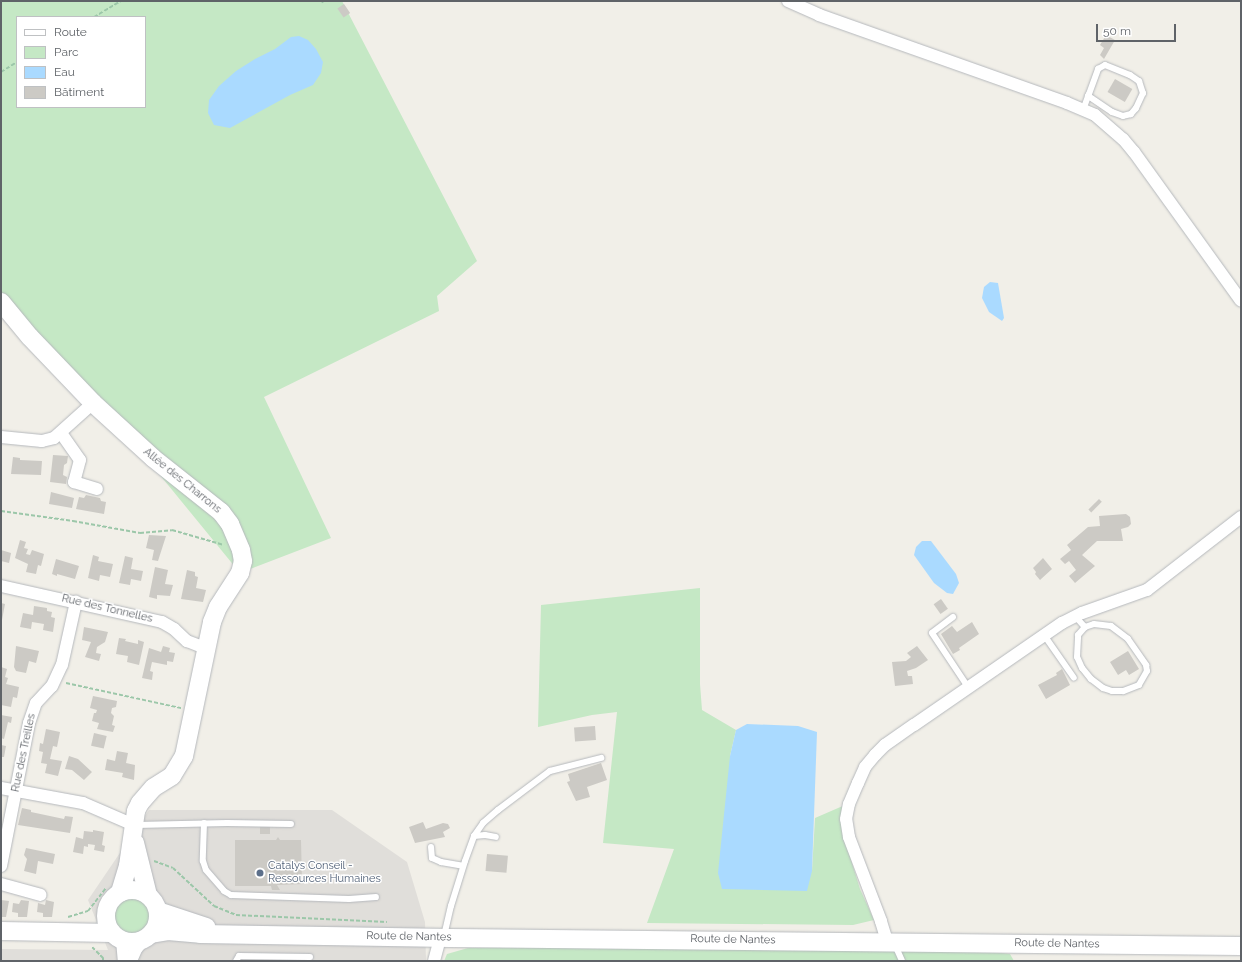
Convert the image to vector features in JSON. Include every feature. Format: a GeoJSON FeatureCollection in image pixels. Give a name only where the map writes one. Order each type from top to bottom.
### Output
{"type":"FeatureCollection","features":[{"type":"Feature","properties":{"kind":"main road","name":"Allée des Charrons"},"geometry":{"type":"LineString","coordinates":[[1,302],[30,337],[93,403],[153,458],[221,512],[237,537],[243,561],[240,573],[218,607],[212,622],[184,756],[172,776],[154,788],[140,804],[134,829],[115,888]]}},
{"type":"Feature","properties":{"kind":"main road"},"geometry":{"type":"LineString","coordinates":[[134,829],[140,864],[148,895]]}},
{"type":"Feature","properties":{"kind":"main road"},"geometry":{"type":"LineString","coordinates":[[62,926],[137,942],[147,937],[156,927],[158,911],[152,899],[148,895],[134,890],[115,888],[106,913],[106,920],[117,937]]}},
{"type":"Feature","properties":{"kind":"main road","name":"Route de Nantes"},"geometry":{"type":"LineString","coordinates":[[158,911],[225,933]]}},
{"type":"Feature","properties":{"kind":"main road"},"geometry":{"type":"LineString","coordinates":[[1,931],[62,926],[92,921],[106,913]]}},
{"type":"Feature","properties":{"kind":"main road","name":"Route de Nantes"},"geometry":{"type":"LineString","coordinates":[[147,937],[168,931],[442,938],[890,941],[1241,946]]}},
{"type":"Feature","properties":{"kind":"street"},"geometry":{"type":"LineString","coordinates":[[788,1],[832,20],[1084,110],[1106,124],[1123,139],[1134,152],[1241,301]]}},
{"type":"Feature","properties":{"kind":"street"},"geometry":{"type":"LineString","coordinates":[[1,437],[42,441],[54,438],[93,403]]}},
{"type":"Feature","properties":{"kind":"street"},"geometry":{"type":"LineString","coordinates":[[61,433],[80,460],[74,482],[97,488]]}},
{"type":"Feature","properties":{"kind":"street"},"geometry":{"type":"LineString","coordinates":[[890,941],[849,837],[846,819],[849,804],[865,767],[885,745],[1044,636],[1075,616],[1147,590],[1241,517]]}},
{"type":"Feature","properties":{"kind":"street","name":"Rue des Tonnelles"},"geometry":{"type":"LineString","coordinates":[[1,586],[162,622],[174,629],[186,641],[206,648]]}},
{"type":"Feature","properties":{"kind":"street","name":"Rue des Treilles"},"geometry":{"type":"LineString","coordinates":[[1,866],[32,712],[36,703],[55,680],[62,665],[76,602]]}},
{"type":"Feature","properties":{"kind":"street"},"geometry":{"type":"LineString","coordinates":[[1,788],[83,803],[134,829]]}},
{"type":"Feature","properties":{"kind":"street"},"geometry":{"type":"LineString","coordinates":[[1,884],[41,895]]}},
{"type":"Feature","properties":{"kind":"street"},"geometry":{"type":"LineString","coordinates":[[117,937],[124,961]]}},
{"type":"Feature","properties":{"kind":"street"},"geometry":{"type":"LineString","coordinates":[[131,961],[136,949],[147,937]]}},
{"type":"Feature","properties":{"kind":"street"},"geometry":{"type":"LineString","coordinates":[[434,961],[442,938]]}},
{"type":"Feature","properties":{"kind":"lane"},"geometry":{"type":"LineString","coordinates":[[1084,110],[1088,96],[1098,69],[1105,65],[1130,75],[1139,81],[1143,93],[1136,108],[1131,114],[1123,116],[1112,112],[1088,96]]}},
{"type":"Feature","properties":{"kind":"lane"},"geometry":{"type":"LineString","coordinates":[[1075,616],[1085,628]]}},
{"type":"Feature","properties":{"kind":"lane"},"geometry":{"type":"LineString","coordinates":[[953,617],[932,633],[968,687]]}},
{"type":"Feature","properties":{"kind":"lane"},"geometry":{"type":"LineString","coordinates":[[1094,624],[1111,626],[1128,639],[1146,665],[1147,671],[1139,685],[1123,691],[1112,691],[1103,688],[1091,679],[1082,668],[1077,657],[1078,635],[1085,628],[1094,624]]}},
{"type":"Feature","properties":{"kind":"lane"},"geometry":{"type":"LineString","coordinates":[[1044,636],[1074,678]]}},
{"type":"Feature","properties":{"kind":"lane"},"geometry":{"type":"LineString","coordinates":[[442,938],[463,866],[474,836],[483,823],[550,771],[602,758]]}},
{"type":"Feature","properties":{"kind":"lane"},"geometry":{"type":"LineString","coordinates":[[134,829],[204,823],[291,824]]}},
{"type":"Feature","properties":{"kind":"lane"},"geometry":{"type":"LineString","coordinates":[[204,823],[203,861],[206,870],[224,891],[231,895],[349,899],[376,897]]}},
{"type":"Feature","properties":{"kind":"lane"},"geometry":{"type":"LineString","coordinates":[[474,836],[485,835],[496,837]]}},
{"type":"Feature","properties":{"kind":"lane"},"geometry":{"type":"LineString","coordinates":[[431,847],[432,858],[441,862],[463,866]]}},
{"type":"Feature","properties":{"kind":"lane"},"geometry":{"type":"LineString","coordinates":[[890,941],[902,961]]}},
{"type":"Feature","properties":{"kind":"lane"},"geometry":{"type":"LineString","coordinates":[[236,961],[239,956],[249,959],[310,957]]}},
{"type":"Feature","properties":{"kind":"path"},"geometry":{"type":"LineString","coordinates":[[96,16],[121,1]]}},
{"type":"Feature","properties":{"kind":"path"},"geometry":{"type":"LineString","coordinates":[[1,72],[16,63]]}},
{"type":"Feature","properties":{"kind":"path"},"geometry":{"type":"LineString","coordinates":[[1,511],[73,521],[140,533],[172,530],[225,545]]}},
{"type":"Feature","properties":{"kind":"path"},"geometry":{"type":"LineString","coordinates":[[55,680],[182,708]]}},
{"type":"Feature","properties":{"kind":"path"},"geometry":{"type":"LineString","coordinates":[[140,864],[154,861],[173,868],[214,906],[236,915],[391,922]]}},
{"type":"Feature","properties":{"kind":"path"},"geometry":{"type":"LineString","coordinates":[[62,926],[88,911],[115,888]]}},
{"type":"Feature","properties":{"kind":"shaded area"},"geometry":{"type":"Polygon","coordinates":[[[149,810],[332,810],[407,862],[425,922],[426,961],[1,961],[1,949],[108,950],[88,900],[149,810]]]}},
{"type":"Feature","properties":{"kind":"green space"},"geometry":{"type":"Polygon","coordinates":[[[1,1],[342,1],[477,261],[437,296],[439,311],[264,397],[331,538],[240,573],[101,403],[1,294],[1,1]]]}},
{"type":"Feature","properties":{"kind":"green space"},"geometry":{"type":"Polygon","coordinates":[[[700,588],[700,684],[702,710],[736,730],[730,756],[812,871],[815,818],[845,805],[842,830],[860,889],[874,920],[853,925],[647,923],[674,849],[603,843],[617,712],[592,715],[538,727],[541,605],[700,588]]]}},
{"type":"Feature","properties":{"kind":"green space"},"geometry":{"type":"Polygon","coordinates":[[[136,898],[145,903],[149,909],[149,923],[145,929],[136,934],[128,934],[119,929],[115,923],[114,912],[119,903],[125,899],[136,898]]]}},
{"type":"Feature","properties":{"kind":"green space"},"geometry":{"type":"Polygon","coordinates":[[[894,941],[1010,954],[1014,961],[444,961],[447,954],[468,948],[894,941]]]}},
{"type":"Feature","properties":{"kind":"water"},"geometry":{"type":"Polygon","coordinates":[[[299,36],[308,40],[316,49],[323,62],[321,73],[313,85],[290,95],[230,128],[214,125],[208,113],[209,100],[219,86],[236,71],[255,59],[275,49],[291,37],[299,36]]]}},
{"type":"Feature","properties":{"kind":"water"},"geometry":{"type":"Polygon","coordinates":[[[990,282],[998,283],[1004,318],[1002,321],[989,312],[982,298],[984,287],[990,282]]]}},
{"type":"Feature","properties":{"kind":"water"},"geometry":{"type":"Polygon","coordinates":[[[922,541],[931,541],[956,574],[959,583],[953,594],[947,593],[934,583],[914,555],[916,547],[922,541]]]}},
{"type":"Feature","properties":{"kind":"water"},"geometry":{"type":"Polygon","coordinates":[[[747,724],[798,726],[817,732],[812,871],[807,891],[722,889],[718,873],[730,756],[736,730],[747,724]]]}},
{"type":"Feature","properties":{"kind":"building"},"geometry":{"type":"Polygon","coordinates":[[[344,4],[350,13],[344,18],[337,8],[344,4]]]}},
{"type":"Feature","properties":{"kind":"building"},"geometry":{"type":"Polygon","coordinates":[[[1106,35],[1115,40],[1104,59],[1100,55],[1104,48],[1100,45],[1106,35]]]}},
{"type":"Feature","properties":{"kind":"building"},"geometry":{"type":"Polygon","coordinates":[[[1115,79],[1132,89],[1125,102],[1108,92],[1115,79]]]}},
{"type":"Feature","properties":{"kind":"building"},"geometry":{"type":"Polygon","coordinates":[[[53,455],[68,456],[67,463],[64,465],[63,475],[67,477],[66,484],[50,482],[53,455]]]}},
{"type":"Feature","properties":{"kind":"building"},"geometry":{"type":"Polygon","coordinates":[[[13,457],[20,458],[20,460],[42,461],[41,475],[11,474],[13,457]]]}},
{"type":"Feature","properties":{"kind":"building"},"geometry":{"type":"Polygon","coordinates":[[[51,492],[74,498],[72,508],[49,504],[51,492]]]}},
{"type":"Feature","properties":{"kind":"building"},"geometry":{"type":"Polygon","coordinates":[[[86,495],[100,498],[101,501],[106,502],[104,514],[76,509],[79,497],[84,498],[86,495]]]}},
{"type":"Feature","properties":{"kind":"building"},"geometry":{"type":"Polygon","coordinates":[[[1099,499],[1102,502],[1091,512],[1088,510],[1099,499]]]}},
{"type":"Feature","properties":{"kind":"building"},"geometry":{"type":"Polygon","coordinates":[[[1126,514],[1130,517],[1131,524],[1128,527],[1121,529],[1123,541],[1097,541],[1082,555],[1095,566],[1075,583],[1069,576],[1076,570],[1069,561],[1065,564],[1060,559],[1071,550],[1067,545],[1088,527],[1100,526],[1099,516],[1126,514]]]}},
{"type":"Feature","properties":{"kind":"building"},"geometry":{"type":"Polygon","coordinates":[[[149,535],[166,536],[158,561],[152,560],[154,550],[146,548],[149,535]]]}},
{"type":"Feature","properties":{"kind":"building"},"geometry":{"type":"Polygon","coordinates":[[[20,540],[26,542],[24,548],[28,549],[26,554],[30,555],[32,550],[44,554],[41,566],[38,565],[36,574],[26,572],[28,564],[15,558],[20,540]]]}},
{"type":"Feature","properties":{"kind":"building"},"geometry":{"type":"Polygon","coordinates":[[[1,550],[11,553],[9,563],[1,561],[1,550]]]}},
{"type":"Feature","properties":{"kind":"building"},"geometry":{"type":"Polygon","coordinates":[[[93,555],[99,557],[98,561],[113,564],[110,577],[100,575],[99,581],[88,578],[93,555]]]}},
{"type":"Feature","properties":{"kind":"building"},"geometry":{"type":"Polygon","coordinates":[[[125,556],[133,558],[131,569],[143,571],[141,581],[131,579],[130,585],[119,583],[125,556]]]}},
{"type":"Feature","properties":{"kind":"building"},"geometry":{"type":"Polygon","coordinates":[[[1043,558],[1052,569],[1040,580],[1035,574],[1036,572],[1033,568],[1043,558]]]}},
{"type":"Feature","properties":{"kind":"building"},"geometry":{"type":"Polygon","coordinates":[[[56,559],[79,566],[75,579],[52,574],[56,559]]]}},
{"type":"Feature","properties":{"kind":"building"},"geometry":{"type":"Polygon","coordinates":[[[155,567],[168,570],[165,584],[173,585],[170,596],[157,595],[157,599],[149,597],[155,567]]]}},
{"type":"Feature","properties":{"kind":"building"},"geometry":{"type":"Polygon","coordinates":[[[187,570],[195,572],[195,576],[198,577],[196,588],[206,590],[203,602],[181,599],[187,570]]]}},
{"type":"Feature","properties":{"kind":"building"},"geometry":{"type":"Polygon","coordinates":[[[941,599],[948,609],[941,614],[934,604],[941,599]]]}},
{"type":"Feature","properties":{"kind":"building"},"geometry":{"type":"Polygon","coordinates":[[[1,603],[5,604],[2,620],[1,620],[1,603]]]}},
{"type":"Feature","properties":{"kind":"building"},"geometry":{"type":"Polygon","coordinates":[[[34,606],[47,608],[47,611],[52,612],[51,617],[55,618],[53,632],[43,630],[44,624],[32,622],[31,629],[20,627],[23,613],[33,615],[34,606]]]}},
{"type":"Feature","properties":{"kind":"building"},"geometry":{"type":"Polygon","coordinates":[[[972,622],[979,634],[953,654],[941,634],[952,626],[957,632],[972,622]]]}},
{"type":"Feature","properties":{"kind":"building"},"geometry":{"type":"Polygon","coordinates":[[[84,627],[108,632],[105,642],[97,647],[96,653],[101,654],[99,661],[85,657],[91,642],[82,640],[84,627]]]}},
{"type":"Feature","properties":{"kind":"building"},"geometry":{"type":"Polygon","coordinates":[[[119,638],[138,644],[138,640],[144,642],[139,665],[127,662],[128,656],[116,654],[119,638]]]}},
{"type":"Feature","properties":{"kind":"building"},"geometry":{"type":"Polygon","coordinates":[[[16,646],[39,651],[36,663],[29,661],[26,673],[16,671],[14,667],[16,646]]]}},
{"type":"Feature","properties":{"kind":"building"},"geometry":{"type":"Polygon","coordinates":[[[163,646],[170,648],[169,652],[175,653],[173,662],[167,661],[167,665],[152,662],[150,671],[153,672],[152,680],[142,678],[149,648],[161,652],[163,646]]]}},
{"type":"Feature","properties":{"kind":"building"},"geometry":{"type":"Polygon","coordinates":[[[917,646],[928,660],[916,668],[907,671],[908,676],[912,676],[913,684],[895,686],[892,662],[906,661],[911,657],[907,653],[917,646]]]}},
{"type":"Feature","properties":{"kind":"building"},"geometry":{"type":"Polygon","coordinates":[[[1128,651],[1139,669],[1129,675],[1126,670],[1118,675],[1110,662],[1128,651]]]}},
{"type":"Feature","properties":{"kind":"building"},"geometry":{"type":"Polygon","coordinates":[[[1,667],[7,669],[5,677],[8,678],[6,684],[19,687],[17,698],[13,697],[11,707],[1,705],[1,667]]]}},
{"type":"Feature","properties":{"kind":"building"},"geometry":{"type":"Polygon","coordinates":[[[1062,669],[1070,685],[1046,699],[1038,685],[1057,675],[1056,673],[1062,669]]]}},
{"type":"Feature","properties":{"kind":"building"},"geometry":{"type":"Polygon","coordinates":[[[93,696],[117,701],[116,707],[112,708],[111,713],[114,716],[112,725],[115,726],[113,732],[97,729],[99,723],[92,721],[94,713],[96,713],[97,710],[90,708],[93,696]]]}},
{"type":"Feature","properties":{"kind":"building"},"geometry":{"type":"Polygon","coordinates":[[[1,715],[12,717],[11,723],[8,722],[4,739],[1,738],[1,715]]]}},
{"type":"Feature","properties":{"kind":"building"},"geometry":{"type":"Polygon","coordinates":[[[595,726],[596,740],[575,741],[574,727],[595,726]]]}},
{"type":"Feature","properties":{"kind":"building"},"geometry":{"type":"Polygon","coordinates":[[[46,729],[60,732],[57,747],[53,746],[50,759],[62,761],[58,776],[45,773],[47,764],[41,763],[43,752],[39,751],[40,743],[43,744],[46,729]]]}},
{"type":"Feature","properties":{"kind":"building"},"geometry":{"type":"Polygon","coordinates":[[[94,733],[107,736],[104,749],[91,746],[94,733]]]}},
{"type":"Feature","properties":{"kind":"building"},"geometry":{"type":"Polygon","coordinates":[[[1,745],[6,746],[4,757],[1,757],[1,745]]]}},
{"type":"Feature","properties":{"kind":"building"},"geometry":{"type":"Polygon","coordinates":[[[117,751],[128,753],[126,763],[135,765],[134,780],[122,777],[123,773],[105,770],[107,759],[115,761],[117,751]]]}},
{"type":"Feature","properties":{"kind":"building"},"geometry":{"type":"Polygon","coordinates":[[[69,756],[78,759],[92,772],[84,780],[72,770],[65,769],[69,756]]]}},
{"type":"Feature","properties":{"kind":"building"},"geometry":{"type":"Polygon","coordinates":[[[601,763],[607,780],[587,787],[590,797],[576,801],[567,782],[570,781],[568,774],[601,763]]]}},
{"type":"Feature","properties":{"kind":"building"},"geometry":{"type":"Polygon","coordinates":[[[22,808],[31,810],[31,812],[64,819],[65,816],[73,817],[70,833],[18,825],[22,808]]]}},
{"type":"Feature","properties":{"kind":"building"},"geometry":{"type":"Polygon","coordinates":[[[423,822],[426,829],[443,823],[448,824],[450,828],[443,832],[445,837],[415,843],[409,827],[423,822]]]}},
{"type":"Feature","properties":{"kind":"building"},"geometry":{"type":"Polygon","coordinates":[[[260,826],[270,826],[270,834],[260,834],[260,826]]]}},
{"type":"Feature","properties":{"kind":"building"},"geometry":{"type":"Polygon","coordinates":[[[93,830],[104,832],[102,845],[105,846],[104,852],[94,850],[95,845],[88,844],[88,847],[84,846],[83,854],[73,852],[76,837],[83,839],[84,831],[93,832],[93,830]]]}},
{"type":"Feature","properties":{"kind":"building"},"geometry":{"type":"Polygon","coordinates":[[[278,837],[280,840],[301,840],[302,881],[304,884],[277,885],[280,890],[272,890],[271,886],[235,886],[235,840],[276,840],[278,837]]]}},
{"type":"Feature","properties":{"kind":"building"},"geometry":{"type":"Polygon","coordinates":[[[26,848],[55,854],[53,864],[38,861],[36,874],[24,871],[27,859],[24,855],[26,848]]]}},
{"type":"Feature","properties":{"kind":"building"},"geometry":{"type":"Polygon","coordinates":[[[487,854],[508,856],[506,873],[486,871],[487,854]]]}},
{"type":"Feature","properties":{"kind":"building"},"geometry":{"type":"Polygon","coordinates":[[[1,900],[9,901],[6,917],[1,917],[1,900]]]}},
{"type":"Feature","properties":{"kind":"building"},"geometry":{"type":"Polygon","coordinates":[[[21,900],[29,901],[27,917],[18,917],[18,913],[12,912],[13,903],[19,904],[21,900]]]}},
{"type":"Feature","properties":{"kind":"building"},"geometry":{"type":"Polygon","coordinates":[[[46,900],[54,902],[52,917],[43,917],[43,913],[37,912],[38,903],[45,905],[46,900]]]}},
{"type":"Feature","properties":{"kind":"place","name":"Catalys Conseil - Ressources Humaines"},"geometry":{"type":"Point","coordinates":[260,873]}}]}
